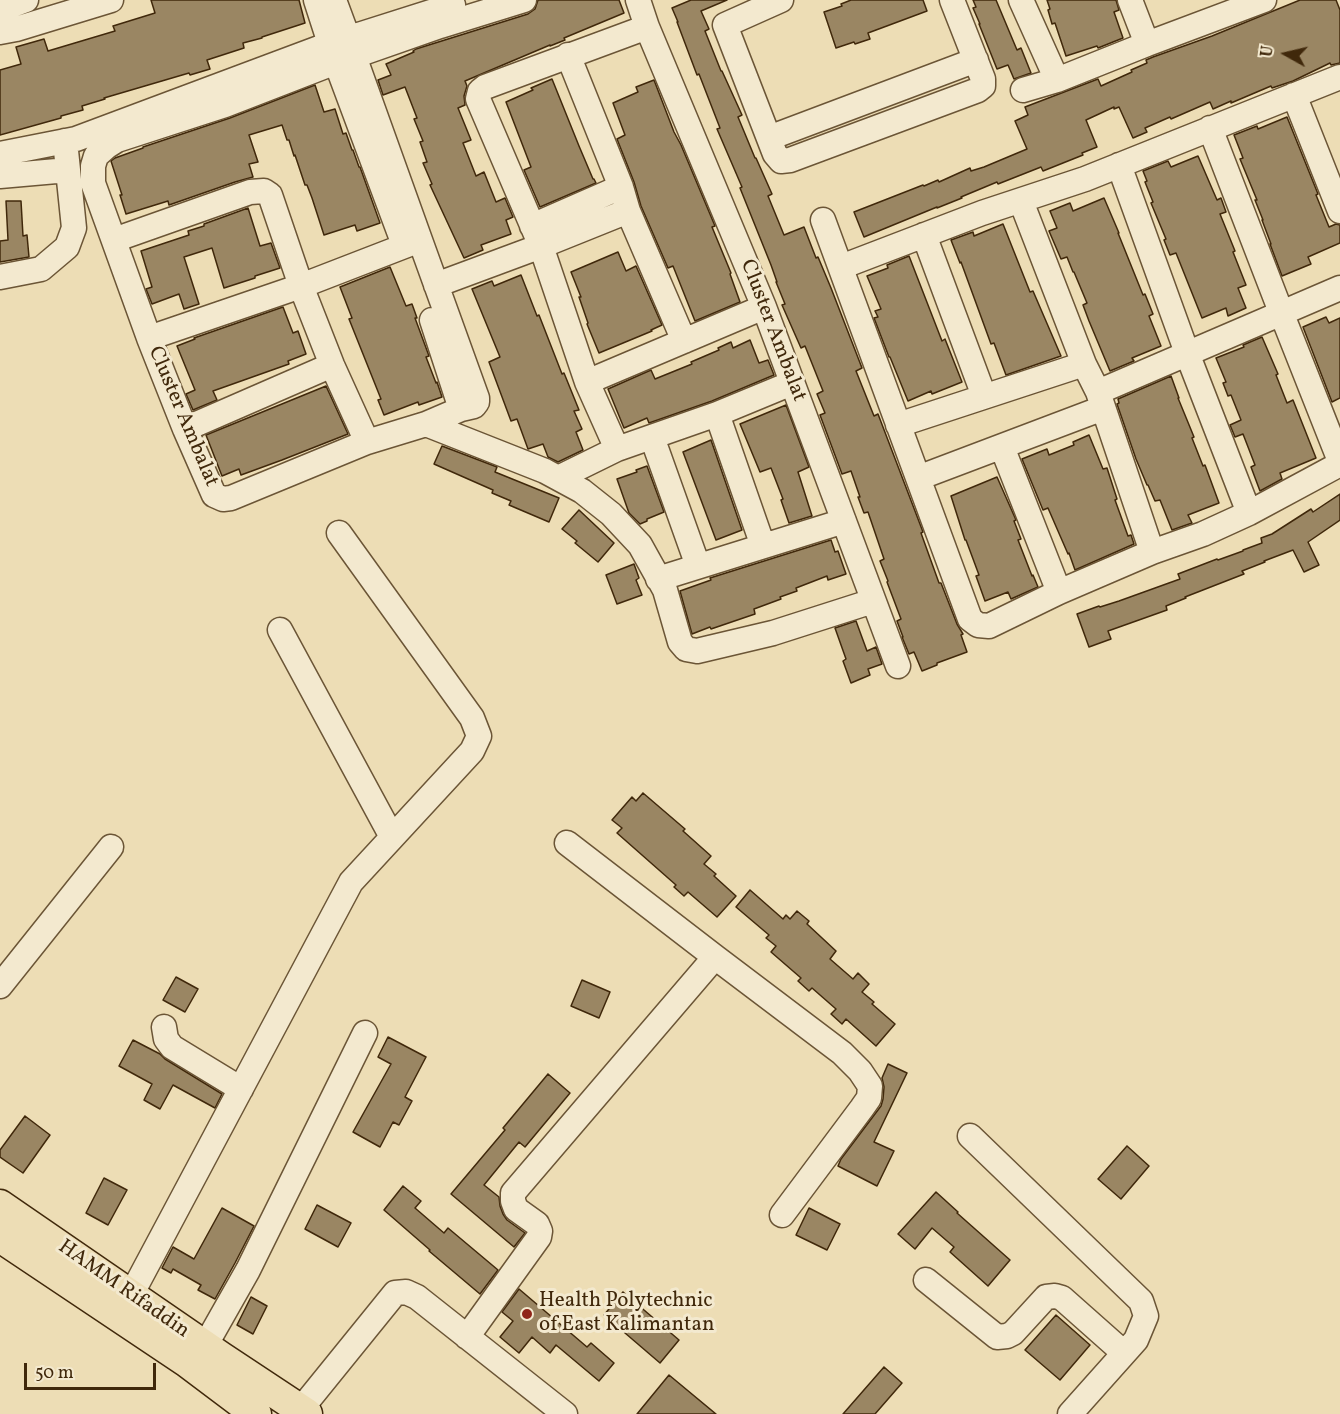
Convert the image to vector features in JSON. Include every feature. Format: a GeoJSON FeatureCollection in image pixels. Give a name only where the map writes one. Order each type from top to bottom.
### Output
{"type":"FeatureCollection","features":[{"type":"Feature","properties":{"kind":"main road","name":"HAMM Rifaddin"},"geometry":{"type":"LineString","coordinates":[[0,1205],[304,1412]]}},
{"type":"Feature","properties":{"kind":"main road","name":"HAMM Rifaddin"},"geometry":{"type":"LineString","coordinates":[[0,1237],[187,1362],[256,1414]]}},
{"type":"Feature","properties":{"kind":"street"},"geometry":{"type":"LineString","coordinates":[[10,15],[111,0]]}},
{"type":"Feature","properties":{"kind":"street"},"geometry":{"type":"LineString","coordinates":[[316,0],[342,50],[412,243],[421,287],[467,407],[488,449]]}},
{"type":"Feature","properties":{"kind":"street"},"geometry":{"type":"LineString","coordinates":[[334,0],[342,50]]}},
{"type":"Feature","properties":{"kind":"street","name":"Cluster Ambalat"},"geometry":{"type":"LineString","coordinates":[[66,158],[76,139],[342,50],[467,0]]}},
{"type":"Feature","properties":{"kind":"street","name":"Cluster Ambalat"},"geometry":{"type":"LineString","coordinates":[[467,407],[426,424],[367,442],[231,498],[222,499],[214,495],[149,338],[93,183],[93,166],[96,156],[117,140],[225,105],[342,50],[440,26],[524,0]]}},
{"type":"Feature","properties":{"kind":"street","name":"Cluster Ambalat"},"geometry":{"type":"LineString","coordinates":[[638,0],[647,27],[764,307],[898,666]]}},
{"type":"Feature","properties":{"kind":"street"},"geometry":{"type":"LineString","coordinates":[[781,0],[725,25],[769,138],[976,60],[952,0]]}},
{"type":"Feature","properties":{"kind":"street"},"geometry":{"type":"LineString","coordinates":[[1021,0],[1057,80]]}},
{"type":"Feature","properties":{"kind":"street"},"geometry":{"type":"LineString","coordinates":[[1130,0],[1147,44]]}},
{"type":"Feature","properties":{"kind":"street"},"geometry":{"type":"LineString","coordinates":[[1023,90],[1057,80],[1147,44],[1234,5],[1264,0]]}},
{"type":"Feature","properties":{"kind":"street"},"geometry":{"type":"LineString","coordinates":[[617,449],[587,382],[537,236],[478,99],[484,87],[647,27]]}},
{"type":"Feature","properties":{"kind":"street"},"geometry":{"type":"LineString","coordinates":[[568,55],[621,187],[628,211],[684,341]]}},
{"type":"Feature","properties":{"kind":"street"},"geometry":{"type":"LineString","coordinates":[[841,267],[924,235],[1085,179],[1340,78]]}},
{"type":"Feature","properties":{"kind":"street"},"geometry":{"type":"LineString","coordinates":[[1294,95],[1331,162],[1340,211]]}},
{"type":"Feature","properties":{"kind":"street"},"geometry":{"type":"LineString","coordinates":[[823,219],[970,619],[978,625],[989,626],[1059,592],[1250,513],[1340,463],[1331,412],[1281,312],[1210,128]]}},
{"type":"Feature","properties":{"kind":"street"},"geometry":{"type":"LineString","coordinates":[[0,154],[66,158]]}},
{"type":"Feature","properties":{"kind":"street"},"geometry":{"type":"LineString","coordinates":[[0,176],[66,158]]}},
{"type":"Feature","properties":{"kind":"street"},"geometry":{"type":"LineString","coordinates":[[0,277],[40,268],[67,247],[74,228],[66,158]]}},
{"type":"Feature","properties":{"kind":"street"},"geometry":{"type":"LineString","coordinates":[[1119,165],[1187,353],[1250,513]]}},
{"type":"Feature","properties":{"kind":"street"},"geometry":{"type":"LineString","coordinates":[[436,285],[537,236],[621,187]]}},
{"type":"Feature","properties":{"kind":"street"},"geometry":{"type":"LineString","coordinates":[[114,240],[250,192],[264,191],[270,195],[301,286],[332,365],[367,442]]}},
{"type":"Feature","properties":{"kind":"street"},"geometry":{"type":"LineString","coordinates":[[1021,201],[1100,400],[1152,552]]}},
{"type":"Feature","properties":{"kind":"street"},"geometry":{"type":"LineString","coordinates":[[537,236],[628,211]]}},
{"type":"Feature","properties":{"kind":"street"},"geometry":{"type":"LineString","coordinates":[[924,235],[984,396]]}},
{"type":"Feature","properties":{"kind":"street"},"geometry":{"type":"LineString","coordinates":[[412,243],[436,285],[477,398],[477,402],[467,407]]}},
{"type":"Feature","properties":{"kind":"street"},"geometry":{"type":"LineString","coordinates":[[149,338],[301,286],[412,243]]}},
{"type":"Feature","properties":{"kind":"street"},"geometry":{"type":"LineString","coordinates":[[918,478],[1002,447],[1100,400],[1187,353],[1340,288]]}},
{"type":"Feature","properties":{"kind":"street"},"geometry":{"type":"LineString","coordinates":[[587,382],[764,307]]}},
{"type":"Feature","properties":{"kind":"street"},"geometry":{"type":"LineString","coordinates":[[898,425],[1084,364]]}},
{"type":"Feature","properties":{"kind":"street"},"geometry":{"type":"LineString","coordinates":[[185,429],[332,365]]}},
{"type":"Feature","properties":{"kind":"street"},"geometry":{"type":"LineString","coordinates":[[558,478],[617,449],[717,414],[792,383]]}},
{"type":"Feature","properties":{"kind":"street"},"geometry":{"type":"LineString","coordinates":[[717,414],[763,546]]}},
{"type":"Feature","properties":{"kind":"street"},"geometry":{"type":"LineString","coordinates":[[426,424],[545,471],[582,491],[611,514],[640,545],[665,590],[680,642],[686,649],[697,651],[773,633],[873,601]]}},
{"type":"Feature","properties":{"kind":"street"},"geometry":{"type":"LineString","coordinates":[[652,437],[698,566]]}},
{"type":"Feature","properties":{"kind":"street"},"geometry":{"type":"LineString","coordinates":[[1002,447],[1059,592]]}},
{"type":"Feature","properties":{"kind":"street"},"geometry":{"type":"LineString","coordinates":[[658,579],[844,521]]}},
{"type":"Feature","properties":{"kind":"street"},"geometry":{"type":"LineString","coordinates":[[131,1295],[351,882],[472,751],[479,736],[472,718],[339,533]]}},
{"type":"Feature","properties":{"kind":"street"},"geometry":{"type":"LineString","coordinates":[[280,630],[392,837]]}},
{"type":"Feature","properties":{"kind":"street"},"geometry":{"type":"LineString","coordinates":[[567,843],[842,1053],[860,1071],[870,1086],[869,1098],[782,1215]]}},
{"type":"Feature","properties":{"kind":"street"},"geometry":{"type":"LineString","coordinates":[[0,986],[111,847]]}},
{"type":"Feature","properties":{"kind":"street"},"geometry":{"type":"LineString","coordinates":[[467,1337],[539,1237],[540,1231],[537,1224],[516,1209],[513,1193],[715,957]]}},
{"type":"Feature","properties":{"kind":"street"},"geometry":{"type":"LineString","coordinates":[[164,1028],[166,1039],[172,1047],[241,1089]]}},
{"type":"Feature","properties":{"kind":"street"},"geometry":{"type":"LineString","coordinates":[[205,1346],[248,1270],[365,1033]]}},
{"type":"Feature","properties":{"kind":"street"},"geometry":{"type":"LineString","coordinates":[[970,1136],[1141,1301],[1146,1316],[1136,1340],[1070,1414]]}},
{"type":"Feature","properties":{"kind":"street"},"geometry":{"type":"LineString","coordinates":[[926,1280],[997,1337],[1012,1333],[1046,1297],[1062,1298],[1124,1353]]}},
{"type":"Feature","properties":{"kind":"street"},"geometry":{"type":"LineString","coordinates":[[304,1412],[395,1293],[406,1292],[417,1297],[565,1414]]}},
{"type":"Feature","properties":{"kind":"building"},"geometry":{"type":"Polygon","coordinates":[[[151,0],[299,0],[305,23],[243,43],[244,48],[207,60],[210,69],[104,98],[82,106],[83,110],[61,116],[61,118],[0,135],[0,70],[21,64],[16,47],[44,39],[48,51],[115,31],[113,26],[155,13],[151,0]]]}},
{"type":"Feature","properties":{"kind":"building"},"geometry":{"type":"Polygon","coordinates":[[[538,0],[619,0],[624,13],[465,81],[467,86],[464,96],[465,105],[458,108],[471,140],[463,143],[476,176],[484,172],[496,202],[505,198],[513,217],[506,220],[511,234],[481,245],[483,250],[464,258],[430,185],[432,184],[423,163],[427,162],[420,142],[423,141],[405,87],[383,95],[378,80],[391,75],[386,64],[416,49],[528,14],[535,9],[538,0]]]}},
{"type":"Feature","properties":{"kind":"building"},"geometry":{"type":"Polygon","coordinates":[[[691,0],[727,0],[701,11],[709,29],[705,31],[742,115],[738,117],[772,194],[768,196],[784,235],[804,227],[816,258],[818,257],[862,368],[856,371],[874,416],[878,414],[923,532],[921,533],[939,583],[941,583],[963,634],[961,635],[967,652],[922,671],[914,652],[909,654],[902,637],[897,621],[901,619],[880,561],[884,559],[868,512],[864,513],[851,471],[842,474],[820,415],[825,413],[817,394],[823,391],[805,346],[801,348],[782,305],[785,304],[771,265],[672,8],[691,0]]]}},
{"type":"Feature","properties":{"kind":"building"},"geometry":{"type":"Polygon","coordinates":[[[851,0],[923,0],[927,11],[868,33],[870,39],[836,48],[824,12],[842,6],[841,4],[851,0]]]}},
{"type":"Feature","properties":{"kind":"building"},"geometry":{"type":"Polygon","coordinates":[[[973,0],[996,0],[1017,50],[1021,48],[1031,73],[1014,79],[1008,65],[997,69],[973,8],[976,7],[973,0]]]}},
{"type":"Feature","properties":{"kind":"building"},"geometry":{"type":"Polygon","coordinates":[[[1047,0],[1116,0],[1119,10],[1114,12],[1123,38],[1098,48],[1097,46],[1066,56],[1055,23],[1052,24],[1047,0]]]}},
{"type":"Feature","properties":{"kind":"building"},"geometry":{"type":"Polygon","coordinates":[[[1300,0],[1336,0],[1340,10],[1340,63],[1331,65],[1330,63],[1293,81],[1272,88],[1271,86],[1213,109],[1210,102],[1145,128],[1147,132],[1133,138],[1119,107],[1114,109],[1114,107],[1086,120],[1097,147],[1082,153],[1083,155],[1043,171],[1041,167],[998,184],[997,182],[864,237],[854,212],[923,185],[938,180],[939,182],[970,168],[971,171],[984,167],[1027,149],[1015,121],[1028,115],[1025,107],[1098,79],[1101,86],[1132,72],[1131,70],[1147,63],[1146,60],[1300,0]]]}},
{"type":"Feature","properties":{"kind":"building"},"geometry":{"type":"Polygon","coordinates":[[[552,79],[596,183],[540,207],[524,170],[531,167],[506,102],[552,79]]]}},
{"type":"Feature","properties":{"kind":"building"},"geometry":{"type":"Polygon","coordinates":[[[654,80],[715,226],[712,227],[740,302],[695,321],[673,266],[668,268],[641,206],[617,139],[625,135],[613,103],[638,92],[636,87],[654,80]]]}},
{"type":"Feature","properties":{"kind":"building"},"geometry":{"type":"Polygon","coordinates":[[[315,85],[324,112],[335,109],[343,134],[346,133],[360,167],[380,223],[357,231],[355,225],[324,235],[312,198],[282,125],[249,135],[258,162],[249,164],[253,177],[169,205],[168,201],[126,214],[111,161],[115,158],[230,118],[315,85]]]}},
{"type":"Feature","properties":{"kind":"building"},"geometry":{"type":"Polygon","coordinates":[[[1287,117],[1329,227],[1340,225],[1340,243],[1308,257],[1311,264],[1282,276],[1255,200],[1257,200],[1240,159],[1243,158],[1234,135],[1257,126],[1258,129],[1287,117]]]}},
{"type":"Feature","properties":{"kind":"building"},"geometry":{"type":"Polygon","coordinates":[[[1198,156],[1217,200],[1221,198],[1226,212],[1220,214],[1246,285],[1238,288],[1246,308],[1228,316],[1226,308],[1202,318],[1176,253],[1170,255],[1145,182],[1147,181],[1143,171],[1168,161],[1171,167],[1198,156]]]}},
{"type":"Feature","properties":{"kind":"building"},"geometry":{"type":"Polygon","coordinates":[[[1104,198],[1143,295],[1145,294],[1153,314],[1149,316],[1161,346],[1132,358],[1134,361],[1110,371],[1083,305],[1087,303],[1074,272],[1067,257],[1061,259],[1049,231],[1057,228],[1050,211],[1070,203],[1073,211],[1104,198]]]}},
{"type":"Feature","properties":{"kind":"building"},"geometry":{"type":"Polygon","coordinates":[[[6,201],[21,201],[23,236],[27,235],[29,257],[0,262],[0,241],[8,240],[6,201]]]}},
{"type":"Feature","properties":{"kind":"building"},"geometry":{"type":"Polygon","coordinates":[[[248,208],[260,246],[271,243],[280,268],[224,288],[212,248],[184,257],[199,304],[184,309],[179,294],[152,304],[146,289],[152,287],[141,251],[189,235],[188,231],[248,208]]]}},
{"type":"Feature","properties":{"kind":"building"},"geometry":{"type":"Polygon","coordinates":[[[1003,224],[1030,292],[1033,291],[1061,356],[1006,375],[994,343],[991,344],[951,240],[973,232],[974,236],[1003,224]]]}},
{"type":"Feature","properties":{"kind":"building"},"geometry":{"type":"Polygon","coordinates":[[[618,252],[626,271],[636,266],[662,325],[599,353],[587,324],[579,297],[581,297],[571,272],[618,252]]]}},
{"type":"Feature","properties":{"kind":"building"},"geometry":{"type":"Polygon","coordinates":[[[909,256],[942,341],[945,339],[962,382],[908,401],[874,318],[878,317],[875,311],[881,309],[867,276],[888,268],[887,265],[909,256]]]}},
{"type":"Feature","properties":{"kind":"building"},"geometry":{"type":"Polygon","coordinates":[[[390,267],[406,306],[412,304],[429,356],[426,357],[442,397],[419,405],[418,402],[384,415],[378,400],[381,399],[349,319],[352,318],[340,287],[390,267]]]}},
{"type":"Feature","properties":{"kind":"building"},"geometry":{"type":"Polygon","coordinates":[[[521,275],[579,410],[574,411],[582,429],[576,432],[583,450],[558,462],[548,457],[543,444],[528,449],[517,419],[511,421],[489,362],[500,357],[472,289],[492,281],[494,286],[521,275]]]}},
{"type":"Feature","properties":{"kind":"building"},"geometry":{"type":"Polygon","coordinates":[[[283,307],[293,333],[298,331],[306,354],[288,361],[289,364],[213,391],[217,400],[193,410],[186,394],[195,390],[177,346],[283,307]]]}},
{"type":"Feature","properties":{"kind":"building"},"geometry":{"type":"Polygon","coordinates":[[[1326,317],[1329,323],[1340,318],[1340,398],[1332,402],[1303,327],[1326,317]]]}},
{"type":"Feature","properties":{"kind":"building"},"geometry":{"type":"Polygon","coordinates":[[[1262,337],[1278,374],[1276,375],[1287,403],[1293,400],[1316,458],[1280,473],[1282,479],[1260,491],[1251,467],[1255,465],[1243,434],[1235,437],[1230,425],[1241,420],[1231,395],[1228,396],[1223,383],[1226,382],[1216,358],[1262,337]]]}},
{"type":"Feature","properties":{"kind":"building"},"geometry":{"type":"Polygon","coordinates":[[[750,340],[759,363],[768,360],[774,375],[712,401],[649,423],[647,418],[624,428],[608,389],[651,370],[655,379],[692,364],[691,362],[731,342],[733,348],[750,340]]]}},
{"type":"Feature","properties":{"kind":"building"},"geometry":{"type":"Polygon","coordinates":[[[1171,376],[1194,437],[1192,438],[1219,503],[1188,515],[1192,523],[1172,530],[1160,500],[1155,501],[1147,485],[1117,404],[1118,399],[1171,376]]]}},
{"type":"Feature","properties":{"kind":"building"},"geometry":{"type":"Polygon","coordinates":[[[326,386],[348,434],[241,475],[239,469],[222,476],[206,435],[326,386]]]}},
{"type":"Feature","properties":{"kind":"building"},"geometry":{"type":"Polygon","coordinates":[[[786,405],[809,467],[798,472],[812,516],[789,523],[771,468],[760,472],[740,424],[786,405]]]}},
{"type":"Feature","properties":{"kind":"building"},"geometry":{"type":"Polygon","coordinates":[[[1089,435],[1103,469],[1107,468],[1117,499],[1115,500],[1128,536],[1131,535],[1134,544],[1075,570],[1048,508],[1043,510],[1022,459],[1047,449],[1049,455],[1074,445],[1073,442],[1089,435]]]}},
{"type":"Feature","properties":{"kind":"building"},"geometry":{"type":"Polygon","coordinates":[[[711,440],[742,530],[716,540],[683,452],[711,440]]]}},
{"type":"Feature","properties":{"kind":"building"},"geometry":{"type":"Polygon","coordinates":[[[442,446],[497,467],[495,472],[559,498],[549,522],[509,505],[511,501],[492,493],[493,490],[434,464],[442,446]]]}},
{"type":"Feature","properties":{"kind":"building"},"geometry":{"type":"Polygon","coordinates":[[[647,466],[664,512],[640,524],[629,513],[617,479],[647,466]]]}},
{"type":"Feature","properties":{"kind":"building"},"geometry":{"type":"Polygon","coordinates":[[[997,477],[1016,520],[1014,521],[1021,539],[1018,540],[1038,587],[1011,599],[1008,592],[985,601],[976,576],[979,575],[951,496],[997,477]]]}},
{"type":"Feature","properties":{"kind":"building"},"geometry":{"type":"Polygon","coordinates":[[[1340,494],[1340,520],[1308,542],[1319,565],[1304,572],[1293,550],[1242,571],[1244,574],[1166,606],[1167,610],[1108,631],[1111,639],[1089,647],[1077,614],[1180,579],[1178,574],[1262,543],[1261,538],[1272,534],[1311,509],[1313,512],[1340,494]]]}},
{"type":"Feature","properties":{"kind":"building"},"geometry":{"type":"Polygon","coordinates":[[[579,510],[614,543],[598,562],[562,529],[579,510]]]}},
{"type":"Feature","properties":{"kind":"building"},"geometry":{"type":"Polygon","coordinates":[[[831,540],[835,552],[838,551],[846,574],[828,580],[827,576],[796,588],[797,591],[780,597],[781,599],[754,609],[755,614],[692,634],[680,591],[711,580],[710,578],[831,540]]]}},
{"type":"Feature","properties":{"kind":"building"},"geometry":{"type":"Polygon","coordinates":[[[634,564],[639,578],[636,580],[642,595],[617,604],[606,575],[634,564]]]}},
{"type":"Feature","properties":{"kind":"building"},"geometry":{"type":"Polygon","coordinates":[[[856,621],[867,651],[876,647],[882,664],[868,669],[870,675],[851,683],[843,661],[846,659],[835,628],[856,621]]]}},
{"type":"Feature","properties":{"kind":"building"},"geometry":{"type":"Polygon","coordinates":[[[643,793],[685,829],[683,831],[711,856],[704,864],[736,896],[717,917],[688,892],[684,896],[674,887],[676,885],[617,833],[622,828],[612,820],[632,797],[636,801],[643,793]]]}},
{"type":"Feature","properties":{"kind":"building"},"geometry":{"type":"Polygon","coordinates":[[[750,890],[783,919],[786,915],[790,919],[797,911],[809,921],[807,924],[836,951],[830,959],[853,979],[858,973],[869,984],[862,992],[895,1024],[876,1046],[846,1019],[842,1024],[831,1014],[836,1009],[812,988],[809,991],[798,981],[801,978],[771,952],[776,946],[766,938],[769,935],[736,907],[750,890]]]}},
{"type":"Feature","properties":{"kind":"building"},"geometry":{"type":"Polygon","coordinates":[[[176,977],[198,989],[185,1012],[163,1000],[176,977]]]}},
{"type":"Feature","properties":{"kind":"building"},"geometry":{"type":"Polygon","coordinates":[[[582,980],[610,992],[599,1018],[571,1006],[582,980]]]}},
{"type":"Feature","properties":{"kind":"building"},"geometry":{"type":"Polygon","coordinates":[[[388,1037],[426,1057],[405,1097],[412,1101],[399,1125],[393,1122],[380,1147],[353,1132],[391,1064],[378,1057],[388,1037]]]}},
{"type":"Feature","properties":{"kind":"building"},"geometry":{"type":"Polygon","coordinates":[[[133,1040],[160,1054],[222,1094],[215,1108],[173,1085],[160,1109],[144,1100],[152,1084],[119,1066],[133,1040]]]}},
{"type":"Feature","properties":{"kind":"building"},"geometry":{"type":"Polygon","coordinates":[[[888,1064],[907,1073],[874,1142],[894,1151],[877,1186],[838,1166],[881,1106],[884,1087],[882,1078],[888,1064]]]}},
{"type":"Feature","properties":{"kind":"building"},"geometry":{"type":"Polygon","coordinates":[[[548,1074],[570,1093],[525,1147],[519,1142],[484,1185],[499,1197],[500,1206],[507,1220],[525,1233],[514,1247],[451,1194],[548,1074]]]}},
{"type":"Feature","properties":{"kind":"building"},"geometry":{"type":"Polygon","coordinates":[[[25,1116],[50,1135],[23,1173],[0,1157],[0,1150],[25,1116]]]}},
{"type":"Feature","properties":{"kind":"building"},"geometry":{"type":"Polygon","coordinates":[[[1127,1146],[1149,1166],[1121,1199],[1098,1179],[1127,1146]]]}},
{"type":"Feature","properties":{"kind":"building"},"geometry":{"type":"Polygon","coordinates":[[[104,1178],[127,1190],[108,1225],[86,1213],[104,1178]]]}},
{"type":"Feature","properties":{"kind":"building"},"geometry":{"type":"Polygon","coordinates":[[[403,1186],[421,1201],[415,1208],[444,1233],[448,1228],[498,1270],[480,1294],[384,1210],[403,1186]]]}},
{"type":"Feature","properties":{"kind":"building"},"geometry":{"type":"Polygon","coordinates":[[[936,1192],[1010,1260],[988,1286],[950,1252],[954,1247],[932,1228],[915,1249],[898,1234],[936,1192]]]}},
{"type":"Feature","properties":{"kind":"building"},"geometry":{"type":"Polygon","coordinates":[[[317,1205],[351,1223],[338,1247],[305,1229],[317,1205]]]}},
{"type":"Feature","properties":{"kind":"building"},"geometry":{"type":"Polygon","coordinates":[[[222,1208],[254,1226],[215,1299],[198,1290],[201,1285],[173,1269],[171,1273],[162,1268],[173,1247],[194,1259],[222,1208]]]}},
{"type":"Feature","properties":{"kind":"building"},"geometry":{"type":"Polygon","coordinates":[[[809,1208],[840,1224],[827,1250],[796,1235],[809,1208]]]}},
{"type":"Feature","properties":{"kind":"building","name":"Health Polytechnic of East Kalimantan"},"geometry":{"type":"Polygon","coordinates":[[[519,1289],[587,1347],[591,1343],[614,1363],[599,1381],[556,1345],[550,1353],[532,1337],[519,1353],[500,1337],[513,1321],[502,1312],[519,1289]]]}},
{"type":"Feature","properties":{"kind":"building"},"geometry":{"type":"Polygon","coordinates":[[[623,1292],[679,1340],[660,1363],[604,1315],[623,1292]]]}},
{"type":"Feature","properties":{"kind":"building"},"geometry":{"type":"Polygon","coordinates":[[[251,1297],[267,1306],[253,1334],[237,1325],[251,1297]]]}},
{"type":"Feature","properties":{"kind":"building"},"geometry":{"type":"Polygon","coordinates":[[[1056,1315],[1090,1345],[1060,1380],[1025,1350],[1056,1315]]]}},
{"type":"Feature","properties":{"kind":"building"},"geometry":{"type":"Polygon","coordinates":[[[884,1367],[902,1383],[875,1414],[843,1414],[884,1367]]]}},
{"type":"Feature","properties":{"kind":"building","name":"Health Polytechnic of East Kalimantan"},"geometry":{"type":"Polygon","coordinates":[[[669,1375],[716,1414],[637,1414],[669,1375]]]}},
{"type":"Feature","properties":{"kind":"place","name":"Health Polytechnic of East Kalimantan"},"geometry":{"type":"Point","coordinates":[527,1314]}}]}
